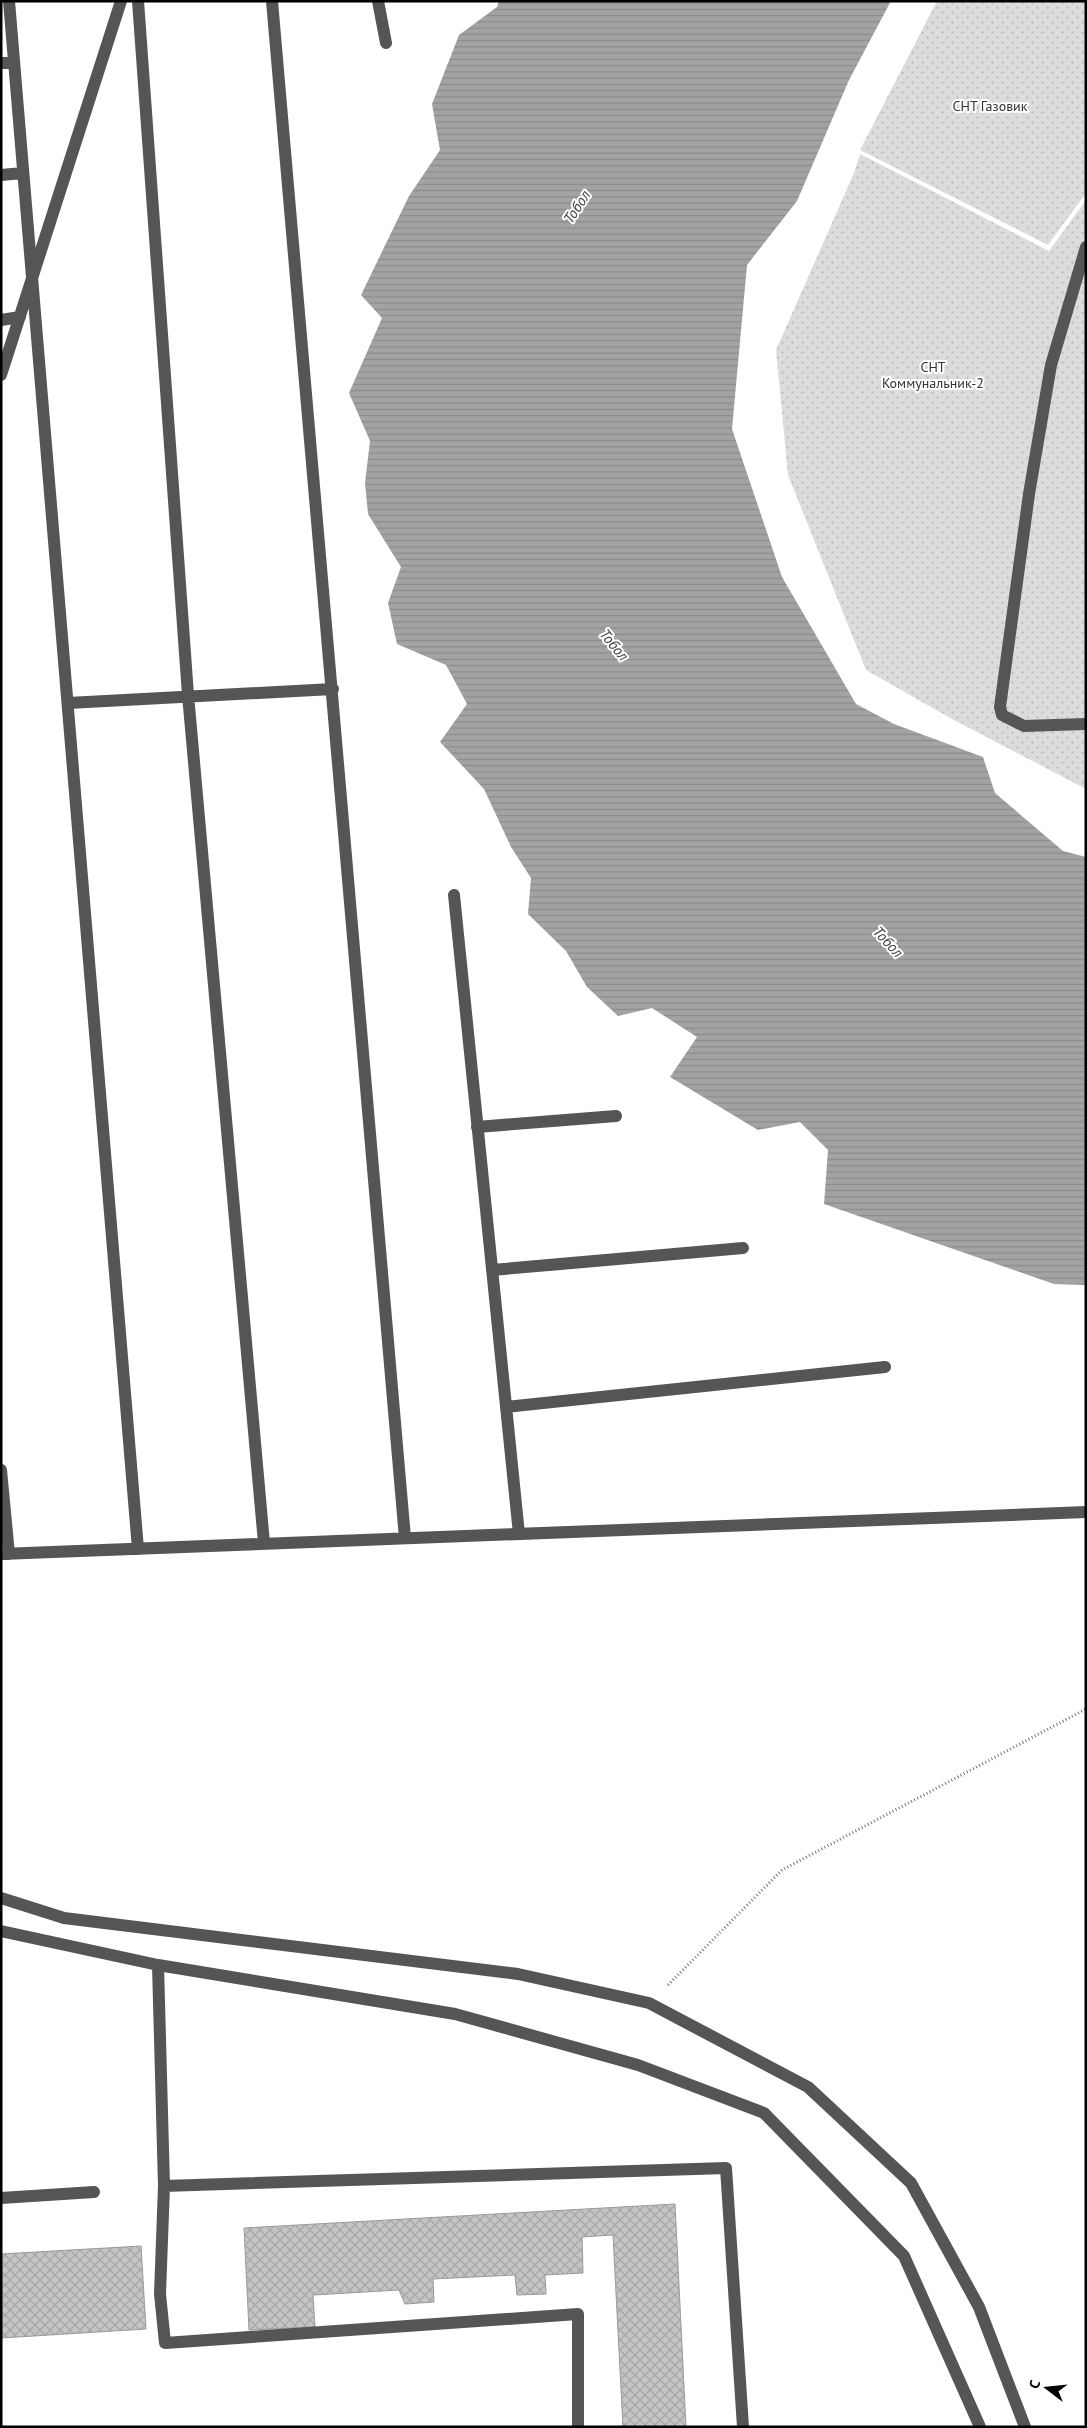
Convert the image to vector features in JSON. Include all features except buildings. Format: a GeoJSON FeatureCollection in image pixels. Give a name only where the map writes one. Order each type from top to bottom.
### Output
{"type":"FeatureCollection","features":[{"type":"Feature","properties":{"kind":"street"},"geometry":{"type":"LineString","coordinates":[[9,1],[8,63],[24,173],[138,1549]]}},
{"type":"Feature","properties":{"kind":"street"},"geometry":{"type":"LineString","coordinates":[[1,375],[33,281],[121,1]]}},
{"type":"Feature","properties":{"kind":"street"},"geometry":{"type":"LineString","coordinates":[[138,1],[188,696],[264,1544]]}},
{"type":"Feature","properties":{"kind":"street"},"geometry":{"type":"LineString","coordinates":[[272,1],[405,1538]]}},
{"type":"Feature","properties":{"kind":"street"},"geometry":{"type":"LineString","coordinates":[[378,1],[386,43]]}},
{"type":"Feature","properties":{"kind":"street"},"geometry":{"type":"LineString","coordinates":[[1,176],[24,173]]}},
{"type":"Feature","properties":{"kind":"street"},"geometry":{"type":"LineString","coordinates":[[1086,247],[1051,365],[1029,494],[1000,707],[1002,715],[1024,726],[1086,724]]}},
{"type":"Feature","properties":{"kind":"street"},"geometry":{"type":"LineString","coordinates":[[1,320],[20,317]]}},
{"type":"Feature","properties":{"kind":"street"},"geometry":{"type":"LineString","coordinates":[[68,703],[333,689]]}},
{"type":"Feature","properties":{"kind":"street"},"geometry":{"type":"LineString","coordinates":[[454,895],[518,1534]]}},
{"type":"Feature","properties":{"kind":"street"},"geometry":{"type":"LineString","coordinates":[[477,1127],[616,1116]]}},
{"type":"Feature","properties":{"kind":"street"},"geometry":{"type":"LineString","coordinates":[[492,1270],[743,1248]]}},
{"type":"Feature","properties":{"kind":"street"},"geometry":{"type":"LineString","coordinates":[[506,1407],[885,1367]]}},
{"type":"Feature","properties":{"kind":"street"},"geometry":{"type":"LineString","coordinates":[[1,1470],[5,1554],[1086,1512]]}},
{"type":"Feature","properties":{"kind":"street"},"geometry":{"type":"LineString","coordinates":[[1,1898],[64,1918],[518,1974],[650,2003],[808,2087],[911,2183],[979,2307],[1026,2427]]}},
{"type":"Feature","properties":{"kind":"street"},"geometry":{"type":"LineString","coordinates":[[1,1931],[158,1965],[455,2014],[638,2065],[764,2113],[904,2256],[980,2427]]}},
{"type":"Feature","properties":{"kind":"street"},"geometry":{"type":"LineString","coordinates":[[158,1965],[164,2186],[160,2294],[165,2343],[578,2314],[578,2427]]}},
{"type":"Feature","properties":{"kind":"street"},"geometry":{"type":"LineString","coordinates":[[164,2186],[726,2168],[743,2427]]}},
{"type":"Feature","properties":{"kind":"street"},"geometry":{"type":"LineString","coordinates":[[1,2198],[94,2192]]}},
{"type":"Feature","properties":{"kind":"path"},"geometry":{"type":"LineString","coordinates":[[650,2003],[782,1870],[1086,1709]]}},
{"type":"Feature","properties":{"kind":"green space","name":"СНТ Газовик"},"geometry":{"type":"Polygon","coordinates":[[[937,1],[1086,1],[1086,193],[1048,245],[860,150],[937,1]]]}},
{"type":"Feature","properties":{"kind":"green space","name":"СНТ Коммунальник-2"},"geometry":{"type":"Polygon","coordinates":[[[860,154],[1049,251],[1086,200],[1086,789],[952,719],[866,670],[788,475],[776,350],[854,173],[860,154]]]}},
{"type":"Feature","properties":{"kind":"water","name":"Тобол"},"geometry":{"type":"Polygon","coordinates":[[[499,1],[891,1],[849,80],[797,201],[747,265],[732,429],[782,577],[856,704],[894,724],[983,757],[995,793],[1063,851],[1086,857],[1086,1285],[1054,1284],[824,1204],[828,1150],[800,1122],[758,1130],[670,1077],[697,1037],[652,1008],[618,1016],[587,987],[566,951],[528,914],[531,878],[511,847],[484,789],[440,742],[467,704],[446,665],[397,644],[388,603],[401,567],[368,514],[365,483],[370,441],[349,393],[382,318],[361,295],[409,196],[440,150],[432,104],[459,35],[497,7],[499,1]]]}}]}
